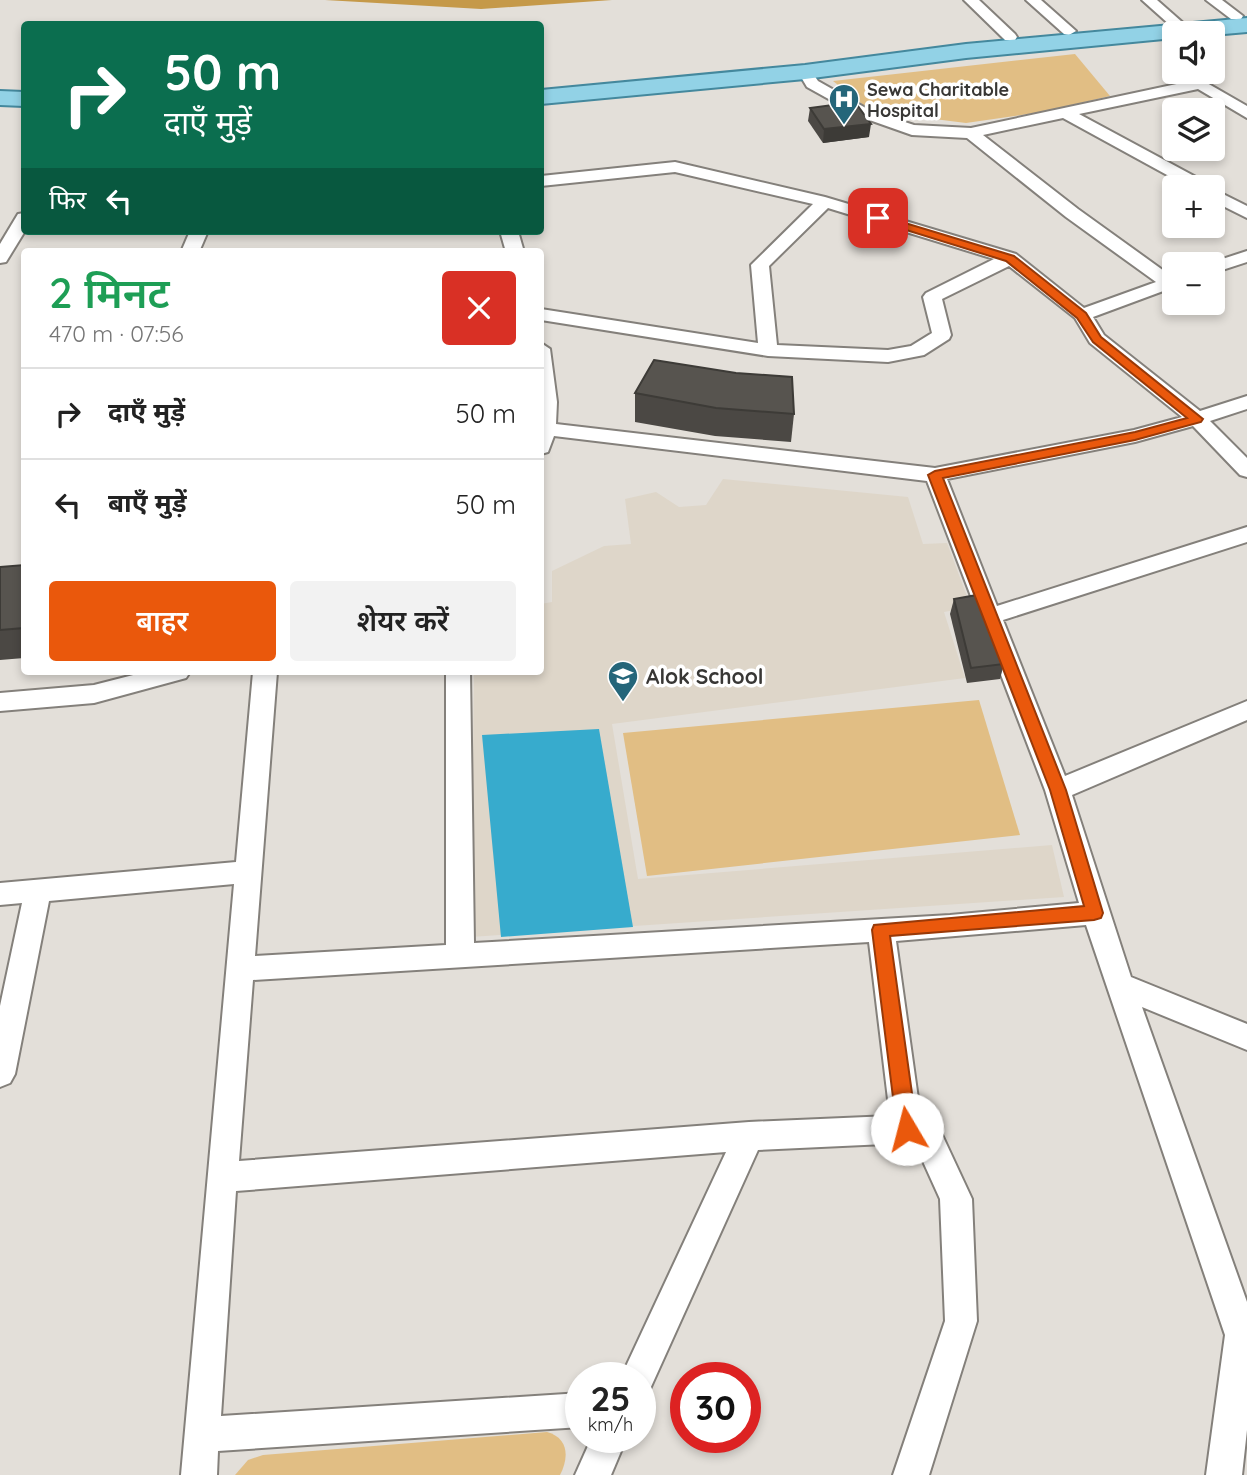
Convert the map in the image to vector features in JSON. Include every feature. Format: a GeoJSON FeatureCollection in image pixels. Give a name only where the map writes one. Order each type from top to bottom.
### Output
{"type":"FeatureCollection","features":[{"type":"Feature","properties":{"kind":"main road"},"geometry":{"type":"LineString","coordinates":[[1198,21],[1243,19]]}},
{"type":"Feature","properties":{"kind":"main road"},"geometry":{"type":"LineString","coordinates":[[544,97],[805,72],[1243,19]]}},
{"type":"Feature","properties":{"kind":"main road"},"geometry":{"type":"LineString","coordinates":[[544,84],[799,61],[1162,23]]}},
{"type":"Feature","properties":{"kind":"main road"},"geometry":{"type":"LineString","coordinates":[[0,98],[21,99]]}},
{"type":"Feature","properties":{"kind":"main road"},"geometry":{"type":"LineString","coordinates":[[0,110],[21,110]]}},
{"type":"Feature","properties":{"kind":"street"},"geometry":{"type":"LineString","coordinates":[[971,0],[1010,37]]}},
{"type":"Feature","properties":{"kind":"street"},"geometry":{"type":"LineString","coordinates":[[1033,0],[1069,31]]}},
{"type":"Feature","properties":{"kind":"street"},"geometry":{"type":"LineString","coordinates":[[1149,0],[1174,21]]}},
{"type":"Feature","properties":{"kind":"street"},"geometry":{"type":"LineString","coordinates":[[1213,0],[1243,19]]}},
{"type":"Feature","properties":{"kind":"street"},"geometry":{"type":"LineString","coordinates":[[805,72],[812,84],[866,114],[912,130],[971,133],[1200,84],[1247,113]]}},
{"type":"Feature","properties":{"kind":"street"},"geometry":{"type":"LineString","coordinates":[[1067,114],[1179,175]]}},
{"type":"Feature","properties":{"kind":"street"},"geometry":{"type":"LineString","coordinates":[[971,133],[1072,213],[1162,275]]}},
{"type":"Feature","properties":{"kind":"street"},"geometry":{"type":"LineString","coordinates":[[544,181],[675,167],[825,202],[1010,258],[1082,315],[1097,339],[1197,419],[1247,470]]}},
{"type":"Feature","properties":{"kind":"street"},"geometry":{"type":"LineString","coordinates":[[1225,201],[1247,213]]}},
{"type":"Feature","properties":{"kind":"street"},"geometry":{"type":"LineString","coordinates":[[768,350],[760,265],[825,202]]}},
{"type":"Feature","properties":{"kind":"street"},"geometry":{"type":"LineString","coordinates":[[2,245],[21,203]]}},
{"type":"Feature","properties":{"kind":"street"},"geometry":{"type":"LineString","coordinates":[[2,245],[21,222]]}},
{"type":"Feature","properties":{"kind":"street"},"geometry":{"type":"LineString","coordinates":[[1225,264],[1247,256]]}},
{"type":"Feature","properties":{"kind":"street"},"geometry":{"type":"LineString","coordinates":[[544,315],[768,350],[888,356],[917,351],[942,335],[932,296],[1010,258]]}},
{"type":"Feature","properties":{"kind":"street"},"geometry":{"type":"LineString","coordinates":[[1082,315],[1162,286]]}},
{"type":"Feature","properties":{"kind":"street"},"geometry":{"type":"LineString","coordinates":[[544,376],[547,402],[544,430]]}},
{"type":"Feature","properties":{"kind":"street"},"geometry":{"type":"LineString","coordinates":[[544,439],[935,475],[1135,436],[1247,402]]}},
{"type":"Feature","properties":{"kind":"street"},"geometry":{"type":"LineString","coordinates":[[935,475],[1058,790],[1094,913],[1242,1335],[1224,1475]]}},
{"type":"Feature","properties":{"kind":"street"},"geometry":{"type":"LineString","coordinates":[[990,616],[1247,534]]}},
{"type":"Feature","properties":{"kind":"street"},"geometry":{"type":"LineString","coordinates":[[0,702],[97,683],[156,675]]}},
{"type":"Feature","properties":{"kind":"street"},"geometry":{"type":"LineString","coordinates":[[199,1475],[265,675]]}},
{"type":"Feature","properties":{"kind":"street"},"geometry":{"type":"LineString","coordinates":[[458,675],[460,954]]}},
{"type":"Feature","properties":{"kind":"street"},"geometry":{"type":"LineString","coordinates":[[1058,790],[1247,710]]}},
{"type":"Feature","properties":{"kind":"street"},"geometry":{"type":"LineString","coordinates":[[0,894],[250,872]]}},
{"type":"Feature","properties":{"kind":"street"},"geometry":{"type":"LineString","coordinates":[[0,1074],[38,891]]}},
{"type":"Feature","properties":{"kind":"street"},"geometry":{"type":"LineString","coordinates":[[242,969],[881,930],[1094,913]]}},
{"type":"Feature","properties":{"kind":"street"},"geometry":{"type":"LineString","coordinates":[[881,930],[907,1129]]}},
{"type":"Feature","properties":{"kind":"street"},"geometry":{"type":"LineString","coordinates":[[1120,985],[1247,1037]]}},
{"type":"Feature","properties":{"kind":"street"},"geometry":{"type":"LineString","coordinates":[[222,1177],[749,1136],[907,1129],[927,1136],[956,1199],[961,1321],[911,1475]]}},
{"type":"Feature","properties":{"kind":"street"},"geometry":{"type":"LineString","coordinates":[[645,1362],[749,1136]]}},
{"type":"Feature","properties":{"kind":"street"},"geometry":{"type":"LineString","coordinates":[[201,1435],[565,1411]]}},
{"type":"Feature","properties":{"kind":"street"},"geometry":{"type":"LineString","coordinates":[[593,1475],[603,1453]]}},
{"type":"Feature","properties":{"kind":"shaded area"},"geometry":{"type":"Polygon","coordinates":[[[325,0],[612,0],[481,9],[325,0]]]}},
{"type":"Feature","properties":{"kind":"shaded area"},"geometry":{"type":"Polygon","coordinates":[[[1075,54],[1110,96],[1042,112],[966,123],[871,111],[833,81],[1075,54]]]}},
{"type":"Feature","properties":{"kind":"shaded area","name":"Alok School"},"geometry":{"type":"Polygon","coordinates":[[[723,479],[908,497],[923,544],[947,543],[971,607],[944,612],[965,678],[612,724],[638,879],[1052,845],[1064,897],[471,937],[474,675],[544,675],[544,603],[552,602],[552,571],[604,546],[631,544],[625,499],[656,492],[679,507],[706,505],[723,479]]]}},
{"type":"Feature","properties":{"kind":"shaded area"},"geometry":{"type":"Polygon","coordinates":[[[979,700],[1020,835],[647,876],[623,733],[979,700]]]}},
{"type":"Feature","properties":{"kind":"shaded area"},"geometry":{"type":"Polygon","coordinates":[[[547,1432],[560,1439],[566,1456],[560,1475],[235,1475],[248,1460],[263,1455],[547,1432]]]}},
{"type":"Feature","properties":{"kind":"water"},"geometry":{"type":"Polygon","coordinates":[[[599,729],[633,927],[501,937],[482,735],[599,729]]]}},
{"type":"Feature","properties":{"kind":"building"},"geometry":{"type":"Polygon","coordinates":[[[855,102],[871,124],[824,129],[810,108],[855,102]]]}},
{"type":"Feature","properties":{"kind":"building"},"geometry":{"type":"Polygon","coordinates":[[[654,360],[736,373],[792,377],[794,414],[716,408],[635,393],[654,360]]]}},
{"type":"Feature","properties":{"kind":"building"},"geometry":{"type":"Polygon","coordinates":[[[21,565],[21,628],[0,630],[0,567],[21,565]]]}},
{"type":"Feature","properties":{"kind":"building"},"geometry":{"type":"Polygon","coordinates":[[[977,595],[1004,664],[971,668],[954,599],[977,595]]]}},
{"type":"Feature","properties":{"kind":"place","name":"Sewa Charitable Hospital"},"geometry":{"type":"Point","coordinates":[844,126]}},
{"type":"Feature","properties":{"kind":"place","name":"Alok School"},"geometry":{"type":"Point","coordinates":[623,703]}},
{"type":"Feature","properties":{"kind":"route"},"geometry":{"type":"LineString","coordinates":[[878,218],[1010,258],[1082,315],[1097,339],[1197,419],[1135,436],[935,475],[1058,790],[1094,913],[881,930],[907,1129]]}}]}
